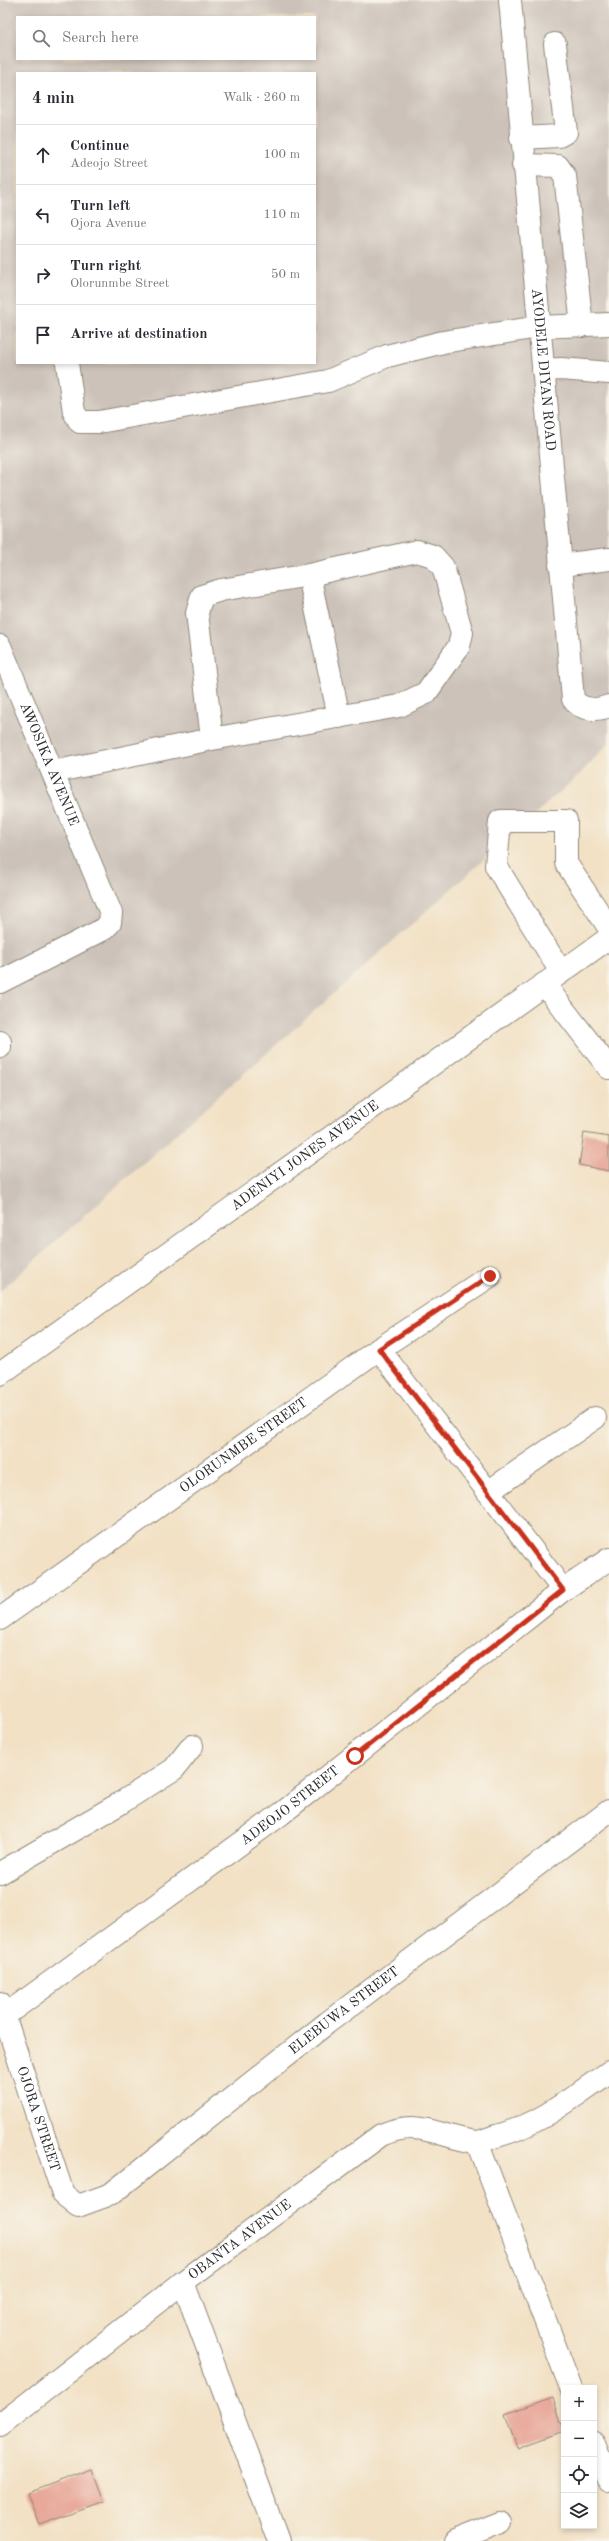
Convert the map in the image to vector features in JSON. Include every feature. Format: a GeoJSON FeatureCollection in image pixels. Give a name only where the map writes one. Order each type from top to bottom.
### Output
{"type":"FeatureCollection","features":[{"type":"Feature","properties":{"kind":"street","name":"AYODELE DIYAN ROAD"},"geometry":{"type":"LineString","coordinates":[[510,0],[521,138],[573,699],[577,704],[586,708],[609,706]]}},
{"type":"Feature","properties":{"kind":"street"},"geometry":{"type":"LineString","coordinates":[[521,138],[559,136],[566,132],[555,44]]}},
{"type":"Feature","properties":{"kind":"street"},"geometry":{"type":"LineString","coordinates":[[524,165],[558,166],[565,176],[582,326]]}},
{"type":"Feature","properties":{"kind":"street"},"geometry":{"type":"LineString","coordinates":[[67,364],[74,412],[80,422],[99,422],[328,381],[387,356],[436,344],[539,327],[609,324]]}},
{"type":"Feature","properties":{"kind":"street"},"geometry":{"type":"LineString","coordinates":[[543,370],[561,369],[609,373]]}},
{"type":"Feature","properties":{"kind":"street"},"geometry":{"type":"LineString","coordinates":[[53,772],[212,739],[399,706],[426,693],[459,646],[462,633],[443,566],[433,556],[417,551],[309,575],[220,590],[202,596],[197,613],[212,739]]}},
{"type":"Feature","properties":{"kind":"street"},"geometry":{"type":"LineString","coordinates":[[560,565],[609,559]]}},
{"type":"Feature","properties":{"kind":"street"},"geometry":{"type":"LineString","coordinates":[[309,575],[339,717]]}},
{"type":"Feature","properties":{"kind":"street","name":"AWOSIKA AVENUE"},"geometry":{"type":"LineString","coordinates":[[0,646],[110,913],[110,923],[104,929],[0,982]]}},
{"type":"Feature","properties":{"kind":"street"},"geometry":{"type":"LineString","coordinates":[[561,972],[496,866],[500,821],[566,821],[566,863],[609,928]]}},
{"type":"Feature","properties":{"kind":"street","name":"ADENIYI JONES AVENUE"},"geometry":{"type":"LineString","coordinates":[[0,1374],[609,938]]}},
{"type":"Feature","properties":{"kind":"street"},"geometry":{"type":"LineString","coordinates":[[544,984],[609,1068]]}},
{"type":"Feature","properties":{"kind":"street"},"geometry":{"type":"LineString","coordinates":[[0,1042],[0,1047]]}},
{"type":"Feature","properties":{"kind":"street","name":"OLORUNMBE STREET"},"geometry":{"type":"LineString","coordinates":[[0,1619],[379,1349],[490,1276]]}},
{"type":"Feature","properties":{"kind":"street"},"geometry":{"type":"LineString","coordinates":[[379,1349],[563,1590]]}},
{"type":"Feature","properties":{"kind":"street"},"geometry":{"type":"LineString","coordinates":[[488,1492],[595,1418]]}},
{"type":"Feature","properties":{"kind":"street","name":"ADEOJO STREET"},"geometry":{"type":"LineString","coordinates":[[2,2010],[281,1814],[563,1590],[609,1559]]}},
{"type":"Feature","properties":{"kind":"street"},"geometry":{"type":"LineString","coordinates":[[0,1873],[119,1804],[174,1769],[192,1746]]}},
{"type":"Feature","properties":{"kind":"street","name":"ELEBUWA STREET"},"geometry":{"type":"LineString","coordinates":[[78,2206],[111,2194],[327,2023],[609,1811]]}},
{"type":"Feature","properties":{"kind":"street","name":"OJORA STREET"},"geometry":{"type":"LineString","coordinates":[[2,2010],[63,2194],[78,2206]]}},
{"type":"Feature","properties":{"kind":"street","name":"OBANTA AVENUE"},"geometry":{"type":"LineString","coordinates":[[0,2425],[183,2282],[381,2135],[398,2128],[418,2128],[477,2142],[504,2134],[543,2119],[609,2072]]}},
{"type":"Feature","properties":{"kind":"street"},"geometry":{"type":"LineString","coordinates":[[477,2142],[570,2385]]}},
{"type":"Feature","properties":{"kind":"street"},"geometry":{"type":"LineString","coordinates":[[183,2282],[279,2541]]}},
{"type":"Feature","properties":{"kind":"street"},"geometry":{"type":"LineString","coordinates":[[597,2451],[609,2480]]}},
{"type":"Feature","properties":{"kind":"street"},"geometry":{"type":"LineString","coordinates":[[454,2541],[500,2523]]}},
{"type":"Feature","properties":{"kind":"shaded area"},"geometry":{"type":"Polygon","coordinates":[[[0,0],[609,0],[609,743],[579,775],[0,1291],[0,0]]]}},
{"type":"Feature","properties":{"kind":"building"},"geometry":{"type":"Polygon","coordinates":[[[584,1133],[609,1137],[609,1171],[579,1165],[584,1133]]]}},
{"type":"Feature","properties":{"kind":"building"},"geometry":{"type":"Polygon","coordinates":[[[553,2397],[561,2422],[561,2432],[517,2448],[505,2414],[553,2397]]]}},
{"type":"Feature","properties":{"kind":"building"},"geometry":{"type":"Polygon","coordinates":[[[92,2469],[104,2501],[39,2524],[27,2493],[92,2469]]]}},
{"type":"Feature","properties":{"kind":"route"},"geometry":{"type":"LineString","coordinates":[[355,1756],[563,1590],[379,1349],[490,1276]]}}]}
